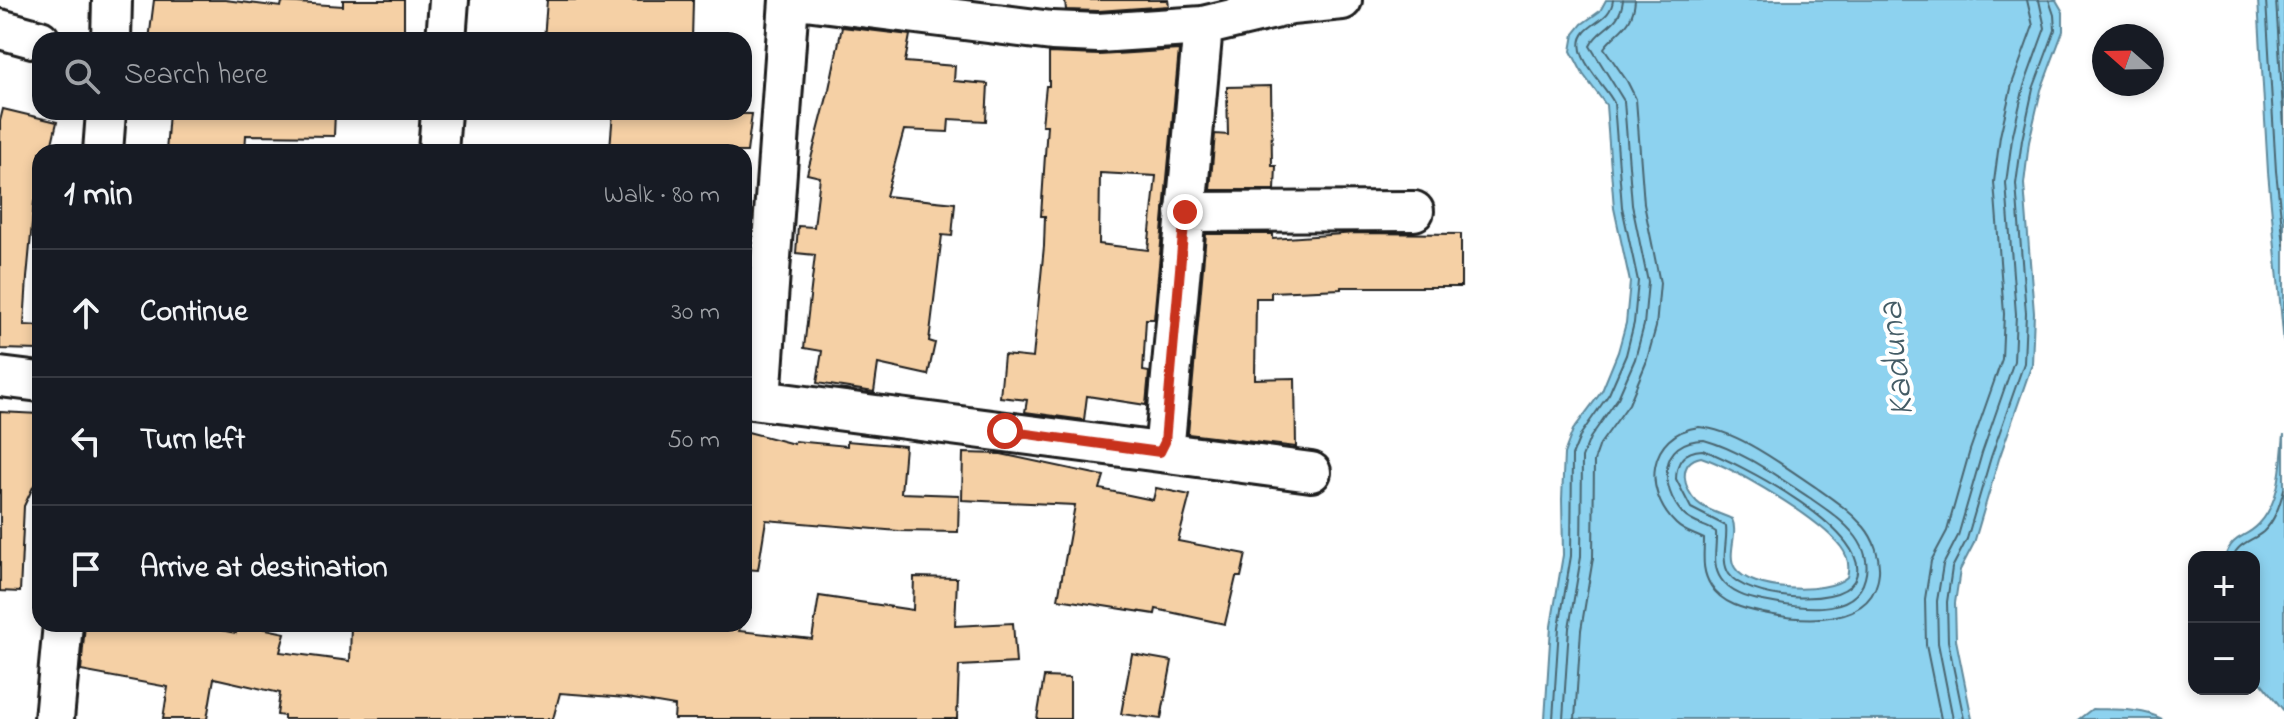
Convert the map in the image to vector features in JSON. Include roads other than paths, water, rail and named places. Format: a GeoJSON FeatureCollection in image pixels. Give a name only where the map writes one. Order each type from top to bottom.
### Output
{"type":"FeatureCollection","features":[{"type":"Feature","properties":{"kind":"street"},"geometry":{"type":"LineString","coordinates":[[111,32],[112,0]]}},
{"type":"Feature","properties":{"kind":"street"},"geometry":{"type":"LineString","coordinates":[[447,32],[449,0]]}},
{"type":"Feature","properties":{"kind":"street"},"geometry":{"type":"LineString","coordinates":[[789,0],[753,399],[1311,472]]}},
{"type":"Feature","properties":{"kind":"street"},"geometry":{"type":"LineString","coordinates":[[805,0],[1052,31],[1098,33],[1203,26],[1289,3],[1342,0]]}},
{"type":"Feature","properties":{"kind":"street"},"geometry":{"type":"LineString","coordinates":[[1160,452],[1165,442],[1203,26]]}},
{"type":"Feature","properties":{"kind":"street"},"geometry":{"type":"LineString","coordinates":[[0,29],[32,38]]}},
{"type":"Feature","properties":{"kind":"street"},"geometry":{"type":"LineString","coordinates":[[104,144],[105,120]]}},
{"type":"Feature","properties":{"kind":"street"},"geometry":{"type":"LineString","coordinates":[[439,144],[440,120]]}},
{"type":"Feature","properties":{"kind":"street"},"geometry":{"type":"LineString","coordinates":[[1185,212],[1414,211]]}},
{"type":"Feature","properties":{"kind":"street"},"geometry":{"type":"LineString","coordinates":[[0,377],[32,381]]}},
{"type":"Feature","properties":{"kind":"street"},"geometry":{"type":"LineString","coordinates":[[54,719],[62,632]]}},
{"type":"Feature","properties":{"kind":"water","name":"Kaduna"},"geometry":{"type":"Polygon","coordinates":[[[1606,0],[2056,0],[2063,12],[2063,31],[2041,90],[2029,142],[2024,184],[2034,313],[2032,364],[1974,543],[1960,570],[1955,603],[1956,640],[1972,719],[1545,719],[1551,626],[1563,555],[1564,454],[1573,430],[1602,391],[1618,352],[1626,323],[1630,282],[1614,208],[1606,105],[1583,74],[1571,51],[1574,34],[1600,11],[1606,0]],[[1701,457],[1693,460],[1685,470],[1686,483],[1692,497],[1700,505],[1732,519],[1733,562],[1743,576],[1771,586],[1806,589],[1837,583],[1847,577],[1845,554],[1830,535],[1776,496],[1701,457]]]}},
{"type":"Feature","properties":{"kind":"water"},"geometry":{"type":"Polygon","coordinates":[[[2258,0],[2284,0],[2284,344],[2268,172],[2258,0]]]}},
{"type":"Feature","properties":{"kind":"water"},"geometry":{"type":"Polygon","coordinates":[[[2284,434],[2284,711],[2260,681],[2260,551],[2228,551],[2266,515],[2279,481],[2284,434]]]}},
{"type":"Feature","properties":{"kind":"water"},"geometry":{"type":"Polygon","coordinates":[[[2092,709],[2137,711],[2162,719],[2079,719],[2092,709]]]}}]}
